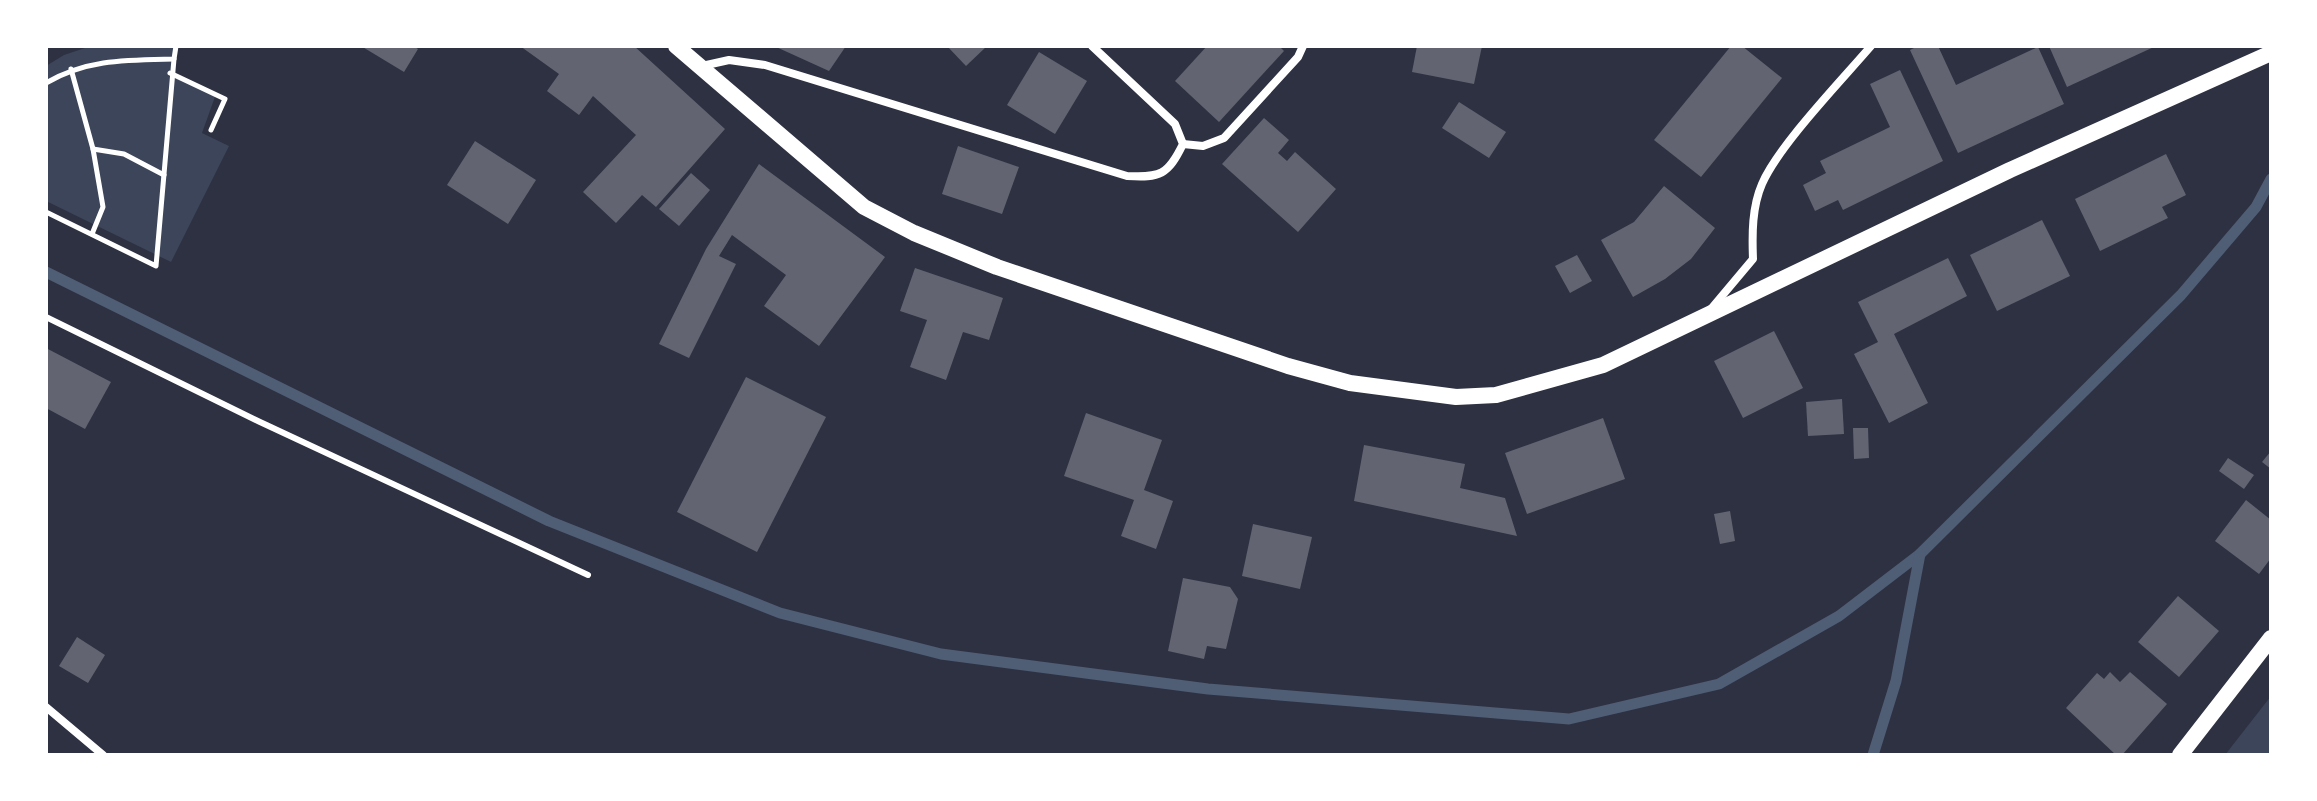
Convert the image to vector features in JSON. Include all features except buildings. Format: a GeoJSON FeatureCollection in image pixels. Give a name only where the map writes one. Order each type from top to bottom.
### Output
{"type":"FeatureCollection","features":[{"type":"Feature","properties":{"kind":"main road"},"geometry":{"type":"LineString","coordinates":[[676,46],[864,207],[914,233],[997,267],[1203,338],[1350,383],[1456,397],[1496,395],[1603,365],[2010,170],[2271,53]]}},
{"type":"Feature","properties":{"kind":"main road"},"geometry":{"type":"LineString","coordinates":[[2180,755],[2220,708],[2271,638]]}},
{"type":"Feature","properties":{"kind":"street"},"geometry":{"type":"LineString","coordinates":[[698,67],[729,60],[765,65],[1127,176],[1153,178],[1172,166],[1183,144],[1175,124],[1151,98],[1092,46]]}},
{"type":"Feature","properties":{"kind":"street"},"geometry":{"type":"LineString","coordinates":[[1183,144],[1203,146],[1224,138],[1298,57],[1303,46]]}},
{"type":"Feature","properties":{"kind":"street"},"geometry":{"type":"LineString","coordinates":[[1703,319],[1753,259],[1752,226],[1762,184],[1793,139],[1871,46]]}},
{"type":"Feature","properties":{"kind":"street"},"geometry":{"type":"LineString","coordinates":[[46,707],[103,755]]}},
{"type":"Feature","properties":{"kind":"lane"},"geometry":{"type":"LineString","coordinates":[[46,317],[260,422],[588,575]]}},
{"type":"Feature","properties":{"kind":"path"},"geometry":{"type":"LineString","coordinates":[[46,212],[156,266],[170,73],[176,46]]}},
{"type":"Feature","properties":{"kind":"path"},"geometry":{"type":"LineString","coordinates":[[46,83],[71,69],[110,60],[174,59]]}},
{"type":"Feature","properties":{"kind":"path"},"geometry":{"type":"LineString","coordinates":[[71,69],[93,149],[103,207],[92,234]]}},
{"type":"Feature","properties":{"kind":"path"},"geometry":{"type":"LineString","coordinates":[[170,73],[225,99],[211,130]]}},
{"type":"Feature","properties":{"kind":"path"},"geometry":{"type":"LineString","coordinates":[[93,149],[124,154],[164,175]]}},
{"type":"Feature","properties":{"kind":"shaded area"},"geometry":{"type":"Polygon","coordinates":[[[91,46],[176,46],[171,73],[216,94],[202,133],[229,146],[171,262],[46,201],[46,66],[64,55],[91,46]]]}},
{"type":"Feature","properties":{"kind":"shaded area"},"geometry":{"type":"Polygon","coordinates":[[[2271,696],[2271,755],[2225,755],[2271,696]]]}},
{"type":"Feature","properties":{"kind":"waterway"},"geometry":{"type":"LineString","coordinates":[[46,272],[549,521],[780,613],[941,654],[1208,689],[1569,719],[1719,684],[1839,616],[1920,554],[2181,295],[2256,207],[2271,179]]}},
{"type":"Feature","properties":{"kind":"waterway"},"geometry":{"type":"LineString","coordinates":[[1873,755],[1896,681],[1920,554]]}}]}
